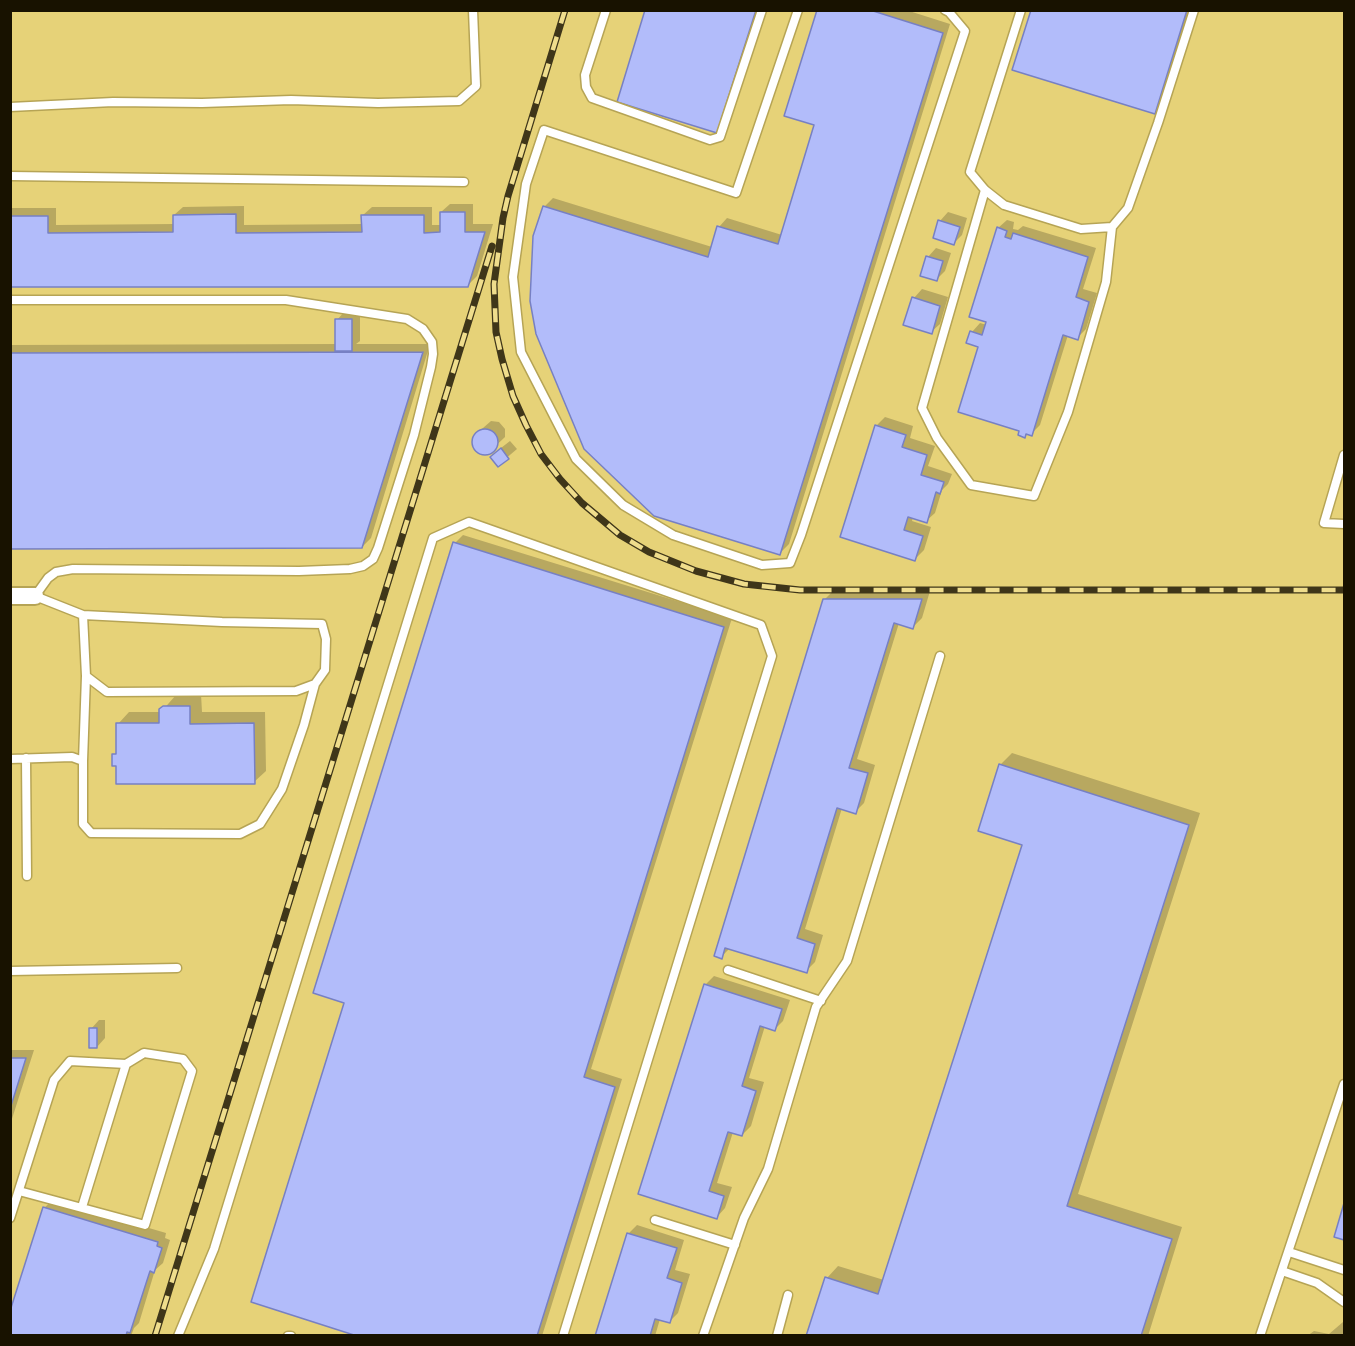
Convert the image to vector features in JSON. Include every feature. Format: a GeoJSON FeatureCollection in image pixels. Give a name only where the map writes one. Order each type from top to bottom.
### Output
{"type":"FeatureCollection","features":[{"type":"Feature","properties":{"kind":"street"},"geometry":{"type":"LineString","coordinates":[[10,596],[35,596]]}},
{"type":"Feature","properties":{"kind":"lane"},"geometry":{"type":"LineString","coordinates":[[10,106],[113,102],[202,103],[291,100],[378,103],[459,100],[476,86],[473,10]]}},
{"type":"Feature","properties":{"kind":"lane"},"geometry":{"type":"LineString","coordinates":[[606,10],[585,75],[586,87],[592,98],[710,140],[720,137],[762,10]]}},
{"type":"Feature","properties":{"kind":"lane"},"geometry":{"type":"LineString","coordinates":[[798,10],[736,193],[544,130],[526,184],[513,278],[521,352],[576,459],[622,505],[673,535],[762,565],[790,563],[801,535],[965,31],[945,10]]}},
{"type":"Feature","properties":{"kind":"lane"},"geometry":{"type":"LineString","coordinates":[[1021,10],[970,172],[985,190],[1004,205],[1081,229],[1112,227]]}},
{"type":"Feature","properties":{"kind":"lane"},"geometry":{"type":"LineString","coordinates":[[985,190],[922,408],[937,438],[971,485],[1034,496],[1068,411],[1106,282],[1112,227],[1128,208],[1194,10]]}},
{"type":"Feature","properties":{"kind":"lane"},"geometry":{"type":"LineString","coordinates":[[10,176],[464,182]]}},
{"type":"Feature","properties":{"kind":"lane"},"geometry":{"type":"LineString","coordinates":[[10,300],[286,300],[407,319],[423,329],[432,342],[431,367],[414,435],[378,548],[373,559],[363,566],[350,569],[299,571],[73,569],[56,572],[48,578],[35,596],[83,615],[322,624],[326,639],[325,670],[315,684],[282,789],[260,824],[240,834],[91,833],[83,824],[82,761],[86,676],[83,615]]}},
{"type":"Feature","properties":{"kind":"lane"},"geometry":{"type":"LineString","coordinates":[[1344,454],[1324,523],[1344,524]]}},
{"type":"Feature","properties":{"kind":"lane"},"geometry":{"type":"LineString","coordinates":[[178,1335],[214,1249],[433,538],[469,522],[761,625],[772,656],[563,1335]]}},
{"type":"Feature","properties":{"kind":"lane"},"geometry":{"type":"LineString","coordinates":[[703,1335],[744,1218],[768,1169],[816,1007],[847,961],[940,656]]}},
{"type":"Feature","properties":{"kind":"lane"},"geometry":{"type":"LineString","coordinates":[[86,676],[107,692],[296,691],[315,684]]}},
{"type":"Feature","properties":{"kind":"lane"},"geometry":{"type":"LineString","coordinates":[[10,759],[72,757],[82,761]]}},
{"type":"Feature","properties":{"kind":"lane"},"geometry":{"type":"LineString","coordinates":[[26,758],[27,876]]}},
{"type":"Feature","properties":{"kind":"lane"},"geometry":{"type":"LineString","coordinates":[[10,971],[177,968]]}},
{"type":"Feature","properties":{"kind":"lane"},"geometry":{"type":"LineString","coordinates":[[728,970],[821,1000]]}},
{"type":"Feature","properties":{"kind":"lane"},"geometry":{"type":"LineString","coordinates":[[10,1218],[54,1080],[70,1061],[126,1064],[144,1053],[183,1059],[192,1071],[145,1225],[19,1191]]}},
{"type":"Feature","properties":{"kind":"lane"},"geometry":{"type":"LineString","coordinates":[[82,1207],[126,1064]]}},
{"type":"Feature","properties":{"kind":"lane"},"geometry":{"type":"LineString","coordinates":[[1260,1335],[1344,1084]]}},
{"type":"Feature","properties":{"kind":"lane"},"geometry":{"type":"LineString","coordinates":[[655,1220],[735,1245]]}},
{"type":"Feature","properties":{"kind":"lane"},"geometry":{"type":"LineString","coordinates":[[1288,1252],[1344,1270]]}},
{"type":"Feature","properties":{"kind":"lane"},"geometry":{"type":"LineString","coordinates":[[1282,1271],[1317,1283],[1344,1302]]}},
{"type":"Feature","properties":{"kind":"lane"},"geometry":{"type":"LineString","coordinates":[[777,1335],[788,1295]]}},
{"type":"Feature","properties":{"kind":"shaded area"},"geometry":{"type":"Polygon","coordinates":[[[10,11],[1344,11],[1344,1335],[11,1335],[10,11]]]}},
{"type":"Feature","properties":{"kind":"building"},"geometry":{"type":"Polygon","coordinates":[[[645,10],[756,10],[717,133],[617,102],[645,10]]]}},
{"type":"Feature","properties":{"kind":"building"},"geometry":{"type":"Polygon","coordinates":[[[817,10],[870,10],[943,33],[780,555],[654,516],[584,449],[536,334],[530,301],[533,236],[543,206],[708,257],[717,226],[778,244],[814,125],[784,116],[817,10]]]}},
{"type":"Feature","properties":{"kind":"building"},"geometry":{"type":"Polygon","coordinates":[[[1031,10],[1187,10],[1155,114],[1012,70],[1031,10]]]}},
{"type":"Feature","properties":{"kind":"building"},"geometry":{"type":"Polygon","coordinates":[[[440,212],[465,212],[465,232],[485,232],[468,287],[10,287],[10,216],[48,216],[48,233],[173,232],[173,215],[236,214],[236,233],[362,232],[361,215],[424,215],[424,233],[440,232],[440,212]]]}},
{"type":"Feature","properties":{"kind":"building"},"geometry":{"type":"Polygon","coordinates":[[[938,220],[960,227],[954,245],[933,238],[938,220]]]}},
{"type":"Feature","properties":{"kind":"building"},"geometry":{"type":"Polygon","coordinates":[[[997,227],[1007,231],[1005,237],[1011,239],[1013,233],[1088,257],[1076,297],[1089,302],[1078,340],[1063,335],[1032,436],[1026,434],[1025,438],[1018,435],[1019,431],[958,412],[978,347],[966,343],[970,331],[982,335],[986,322],[969,317],[997,227]]]}},
{"type":"Feature","properties":{"kind":"building"},"geometry":{"type":"Polygon","coordinates":[[[926,256],[943,261],[937,281],[920,276],[926,256]]]}},
{"type":"Feature","properties":{"kind":"building"},"geometry":{"type":"Polygon","coordinates":[[[912,297],[940,306],[932,334],[903,325],[912,297]]]}},
{"type":"Feature","properties":{"kind":"building"},"geometry":{"type":"Polygon","coordinates":[[[335,319],[352,319],[352,351],[335,351],[335,319]]]}},
{"type":"Feature","properties":{"kind":"building"},"geometry":{"type":"Polygon","coordinates":[[[423,352],[362,548],[10,549],[10,353],[423,352]]]}},
{"type":"Feature","properties":{"kind":"building"},"geometry":{"type":"Polygon","coordinates":[[[875,425],[906,435],[902,447],[927,455],[921,475],[944,482],[940,494],[936,492],[927,523],[908,517],[904,530],[923,536],[915,561],[840,537],[875,425]]]}},
{"type":"Feature","properties":{"kind":"building"},"geometry":{"type":"Polygon","coordinates":[[[485,429],[494,433],[498,442],[494,451],[485,455],[476,451],[472,442],[476,433],[485,429]]]}},
{"type":"Feature","properties":{"kind":"building"},"geometry":{"type":"Polygon","coordinates":[[[501,448],[509,459],[498,467],[490,457],[501,448]]]}},
{"type":"Feature","properties":{"kind":"building"},"geometry":{"type":"Polygon","coordinates":[[[453,542],[724,627],[584,1077],[615,1087],[537,1336],[357,1336],[251,1302],[344,1003],[313,993],[453,542]]]}},
{"type":"Feature","properties":{"kind":"building"},"geometry":{"type":"Polygon","coordinates":[[[823,599],[922,599],[913,629],[894,623],[849,768],[868,773],[856,814],[837,808],[797,938],[815,944],[807,973],[725,948],[722,959],[714,956],[823,599]]]}},
{"type":"Feature","properties":{"kind":"building"},"geometry":{"type":"Polygon","coordinates":[[[163,706],[190,706],[190,724],[254,723],[255,784],[116,784],[116,766],[112,766],[112,754],[116,754],[116,723],[159,723],[159,709],[163,706]]]}},
{"type":"Feature","properties":{"kind":"building"},"geometry":{"type":"Polygon","coordinates":[[[999,764],[1189,825],[1067,1206],[1172,1239],[1141,1336],[806,1336],[825,1277],[878,1294],[1022,845],[978,831],[999,764]]]}},
{"type":"Feature","properties":{"kind":"building"},"geometry":{"type":"Polygon","coordinates":[[[704,984],[782,1009],[775,1031],[760,1026],[742,1086],[756,1091],[742,1136],[728,1132],[709,1191],[724,1196],[717,1219],[638,1194],[704,984]]]}},
{"type":"Feature","properties":{"kind":"building"},"geometry":{"type":"Polygon","coordinates":[[[89,1028],[97,1028],[97,1048],[89,1048],[89,1028]]]}},
{"type":"Feature","properties":{"kind":"building"},"geometry":{"type":"Polygon","coordinates":[[[10,1058],[26,1058],[10,1109],[10,1058]]]}},
{"type":"Feature","properties":{"kind":"building"},"geometry":{"type":"Polygon","coordinates":[[[1344,1203],[1344,1240],[1334,1237],[1344,1203]]]}},
{"type":"Feature","properties":{"kind":"building"},"geometry":{"type":"Polygon","coordinates":[[[43,1207],[158,1242],[157,1246],[162,1248],[154,1273],[150,1271],[130,1333],[127,1332],[126,1336],[10,1336],[10,1311],[43,1207]]]}},
{"type":"Feature","properties":{"kind":"building"},"geometry":{"type":"Polygon","coordinates":[[[627,1233],[677,1248],[667,1278],[682,1283],[670,1323],[655,1319],[650,1336],[595,1336],[627,1233]]]}},
{"type":"Feature","properties":{"kind":"railway"},"geometry":{"type":"LineString","coordinates":[[565,10],[503,218],[494,284],[496,332],[513,396],[541,454],[582,503],[620,535],[649,552],[696,571],[744,584],[800,590],[1344,590]]}},
{"type":"Feature","properties":{"kind":"railway"},"geometry":{"type":"LineString","coordinates":[[155,1336],[492,246]]}}]}
